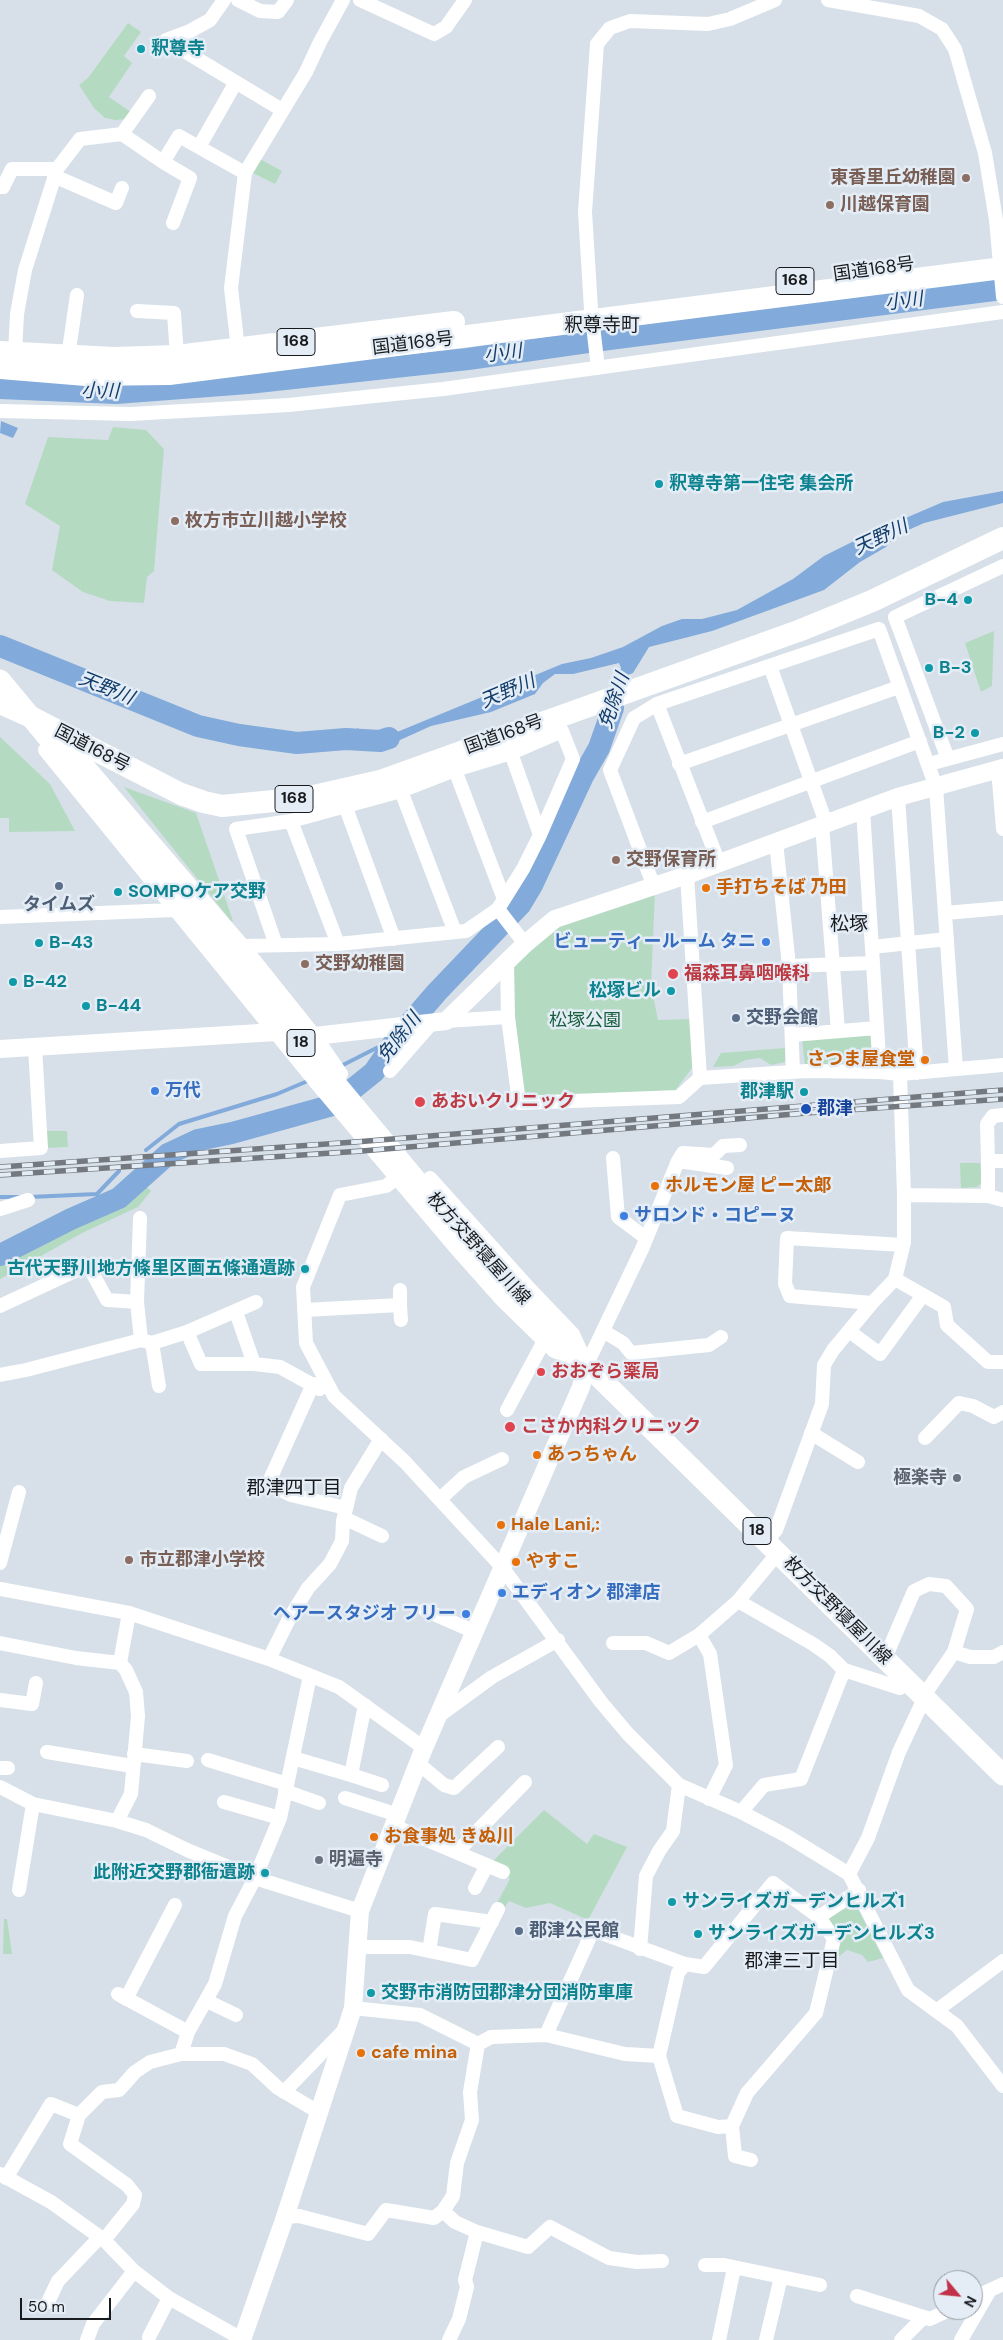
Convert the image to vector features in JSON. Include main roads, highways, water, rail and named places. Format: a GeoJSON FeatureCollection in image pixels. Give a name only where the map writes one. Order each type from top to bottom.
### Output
{"type":"FeatureCollection","features":[{"type":"Feature","properties":{"kind":"highway","name":"国道168号"},"geometry":{"type":"LineString","coordinates":[[5,358],[86,375],[169,374],[1001,260]]}},
{"type":"Feature","properties":{"kind":"highway","name":"国道168号"},"geometry":{"type":"LineString","coordinates":[[5,358],[177,356],[493,318],[592,317]]}},
{"type":"Feature","properties":{"kind":"highway","name":"国道168号"},"geometry":{"type":"LineString","coordinates":[[3,692],[29,716],[182,794],[222,806],[305,798],[380,781],[595,702],[819,623],[931,574],[1003,538]]}},
{"type":"Feature","properties":{"kind":"main road","name":"枚方交野寝屋川線"},"geometry":{"type":"LineString","coordinates":[[29,716],[480,1257],[600,1378],[1003,1775]]}},
{"type":"Feature","properties":{"kind":"water"},"geometry":{"type":"Polygon","coordinates":[[[1,421],[18,428],[13,438],[0,433],[1,421]]]}},
{"type":"Feature","properties":{"kind":"water"},"geometry":{"type":"Polygon","coordinates":[[[1003,491],[1003,503],[924,523],[895,536],[886,547],[860,562],[824,590],[712,631],[649,647],[633,673],[628,675],[617,713],[610,729],[601,740],[621,668],[619,663],[573,674],[555,674],[543,683],[535,694],[491,712],[431,726],[389,745],[362,747],[357,728],[371,735],[385,737],[562,664],[591,658],[623,647],[662,626],[682,619],[702,619],[737,610],[793,579],[824,556],[866,535],[943,502],[1003,491]]]}},
{"type":"Feature","properties":{"kind":"waterway","name":"小川"},"geometry":{"type":"LineString","coordinates":[[0,388],[116,393],[248,383],[468,359],[609,339],[1003,289]]}},
{"type":"Feature","properties":{"kind":"waterway","name":"天野川"},"geometry":{"type":"LineString","coordinates":[[0,646],[198,726],[239,735],[297,743],[346,739],[380,741],[389,738]]}},
{"type":"Feature","properties":{"kind":"waterway","name":"免除川"},"geometry":{"type":"LineString","coordinates":[[0,1255],[71,1219],[119,1198],[168,1154],[198,1140],[232,1133],[333,1105],[374,1072],[398,1037],[437,992],[520,905],[532,885],[583,776],[599,748],[613,708]]}},
{"type":"Feature","properties":{"kind":"waterway"},"geometry":{"type":"LineString","coordinates":[[339,1067],[398,1037]]}},
{"type":"Feature","properties":{"kind":"waterway"},"geometry":{"type":"LineString","coordinates":[[146,1150],[179,1124],[277,1094],[310,1080]]}},
{"type":"Feature","properties":{"kind":"waterway"},"geometry":{"type":"LineString","coordinates":[[30,1197],[97,1194],[119,1171]]}},
{"type":"Feature","properties":{"kind":"waterway"},"geometry":{"type":"LineString","coordinates":[[0,1197],[20,1197]]}},
{"type":"Feature","properties":{"kind":"railway"},"geometry":{"type":"LineString","coordinates":[[0,1167],[355,1142],[1003,1090]]}},
{"type":"Feature","properties":{"kind":"railway"},"geometry":{"type":"LineString","coordinates":[[0,1175],[362,1151],[806,1113],[1003,1099]]}},
{"type":"Feature","properties":{"kind":"place","name":"釈尊寺"},"geometry":{"type":"Point","coordinates":[141,49]}},
{"type":"Feature","properties":{"kind":"place","name":"東香里丘幼稚園"},"geometry":{"type":"Point","coordinates":[966,178]}},
{"type":"Feature","properties":{"kind":"place","name":"川越保育園"},"geometry":{"type":"Point","coordinates":[830,205]}},
{"type":"Feature","properties":{"kind":"place","name":"釈尊寺第一住宅 集会所"},"geometry":{"type":"Point","coordinates":[659,484]}},
{"type":"Feature","properties":{"kind":"place","name":"枚方市立川越小学校"},"geometry":{"type":"Point","coordinates":[175,521]}},
{"type":"Feature","properties":{"kind":"place","name":"B-4"},"geometry":{"type":"Point","coordinates":[968,600]}},
{"type":"Feature","properties":{"kind":"place","name":"B-3"},"geometry":{"type":"Point","coordinates":[929,668]}},
{"type":"Feature","properties":{"kind":"place","name":"B-2"},"geometry":{"type":"Point","coordinates":[975,733]}},
{"type":"Feature","properties":{"kind":"place","name":"交野保育所"},"geometry":{"type":"Point","coordinates":[616,860]}},
{"type":"Feature","properties":{"kind":"place","name":"タイムズ"},"geometry":{"type":"Point","coordinates":[59,886]}},
{"type":"Feature","properties":{"kind":"place","name":"手打ちそば 乃田"},"geometry":{"type":"Point","coordinates":[706,888]}},
{"type":"Feature","properties":{"kind":"place","name":"SOMPOケア交野"},"geometry":{"type":"Point","coordinates":[118,892]}},
{"type":"Feature","properties":{"kind":"place","name":"ビューティールーム タニ"},"geometry":{"type":"Point","coordinates":[766,942]}},
{"type":"Feature","properties":{"kind":"place","name":"B-43"},"geometry":{"type":"Point","coordinates":[39,943]}},
{"type":"Feature","properties":{"kind":"place","name":"交野幼稚園"},"geometry":{"type":"Point","coordinates":[305,964]}},
{"type":"Feature","properties":{"kind":"place","name":"福森耳鼻咽喉科"},"geometry":{"type":"Point","coordinates":[673,974]}},
{"type":"Feature","properties":{"kind":"place","name":"B-42"},"geometry":{"type":"Point","coordinates":[13,982]}},
{"type":"Feature","properties":{"kind":"place","name":"松塚ビル"},"geometry":{"type":"Point","coordinates":[671,991]}},
{"type":"Feature","properties":{"kind":"place","name":"B-44"},"geometry":{"type":"Point","coordinates":[86,1006]}},
{"type":"Feature","properties":{"kind":"place","name":"交野会館"},"geometry":{"type":"Point","coordinates":[736,1018]}},
{"type":"Feature","properties":{"kind":"place","name":"さつま屋食堂"},"geometry":{"type":"Point","coordinates":[925,1060]}},
{"type":"Feature","properties":{"kind":"place","name":"万代"},"geometry":{"type":"Point","coordinates":[155,1091]}},
{"type":"Feature","properties":{"kind":"place","name":"郡津駅"},"geometry":{"type":"Point","coordinates":[804,1092]}},
{"type":"Feature","properties":{"kind":"place","name":"あおいクリニック"},"geometry":{"type":"Point","coordinates":[420,1102]}},
{"type":"Feature","properties":{"kind":"place","name":"郡津"},"geometry":{"type":"Point","coordinates":[806,1109]}},
{"type":"Feature","properties":{"kind":"place","name":"ホルモン屋 ピー太郎"},"geometry":{"type":"Point","coordinates":[655,1186]}},
{"type":"Feature","properties":{"kind":"place","name":"サロンド・コピーヌ"},"geometry":{"type":"Point","coordinates":[624,1216]}},
{"type":"Feature","properties":{"kind":"place","name":"古代天野川地方條里区画五條通遺跡"},"geometry":{"type":"Point","coordinates":[305,1269]}},
{"type":"Feature","properties":{"kind":"place","name":"おおぞら薬局"},"geometry":{"type":"Point","coordinates":[541,1372]}},
{"type":"Feature","properties":{"kind":"place","name":"こさか内科クリニック"},"geometry":{"type":"Point","coordinates":[510,1427]}},
{"type":"Feature","properties":{"kind":"place","name":"あっちゃん"},"geometry":{"type":"Point","coordinates":[537,1455]}},
{"type":"Feature","properties":{"kind":"place","name":"極楽寺"},"geometry":{"type":"Point","coordinates":[957,1478]}},
{"type":"Feature","properties":{"kind":"place","name":"Hale Lani,:"},"geometry":{"type":"Point","coordinates":[501,1525]}},
{"type":"Feature","properties":{"kind":"place","name":"市立郡津小学校"},"geometry":{"type":"Point","coordinates":[129,1560]}},
{"type":"Feature","properties":{"kind":"place","name":"やすこ"},"geometry":{"type":"Point","coordinates":[516,1562]}},
{"type":"Feature","properties":{"kind":"place","name":"エディオン 郡津店"},"geometry":{"type":"Point","coordinates":[502,1593]}},
{"type":"Feature","properties":{"kind":"place","name":"ヘアースタジオ フリー"},"geometry":{"type":"Point","coordinates":[466,1614]}},
{"type":"Feature","properties":{"kind":"place","name":"お食事処 きぬ川"},"geometry":{"type":"Point","coordinates":[374,1837]}},
{"type":"Feature","properties":{"kind":"place","name":"明遍寺"},"geometry":{"type":"Point","coordinates":[319,1860]}},
{"type":"Feature","properties":{"kind":"place","name":"此附近交野郡衙遺跡"},"geometry":{"type":"Point","coordinates":[265,1873]}},
{"type":"Feature","properties":{"kind":"place","name":"サンライズガーデンヒルズ1"},"geometry":{"type":"Point","coordinates":[672,1902]}},
{"type":"Feature","properties":{"kind":"place","name":"郡津公民館"},"geometry":{"type":"Point","coordinates":[519,1931]}},
{"type":"Feature","properties":{"kind":"place","name":"サンライズガーデンヒルズ3"},"geometry":{"type":"Point","coordinates":[698,1934]}},
{"type":"Feature","properties":{"kind":"place","name":"交野市消防団郡津分団消防車庫"},"geometry":{"type":"Point","coordinates":[371,1993]}},
{"type":"Feature","properties":{"kind":"place","name":"cafe mina"},"geometry":{"type":"Point","coordinates":[361,2053]}},
{"type":"Feature","properties":{"kind":"district","name":"釈尊寺町"},"geometry":{"type":"Point","coordinates":[602,326]}},
{"type":"Feature","properties":{"kind":"district","name":"松塚"},"geometry":{"type":"Point","coordinates":[849,925]}},
{"type":"Feature","properties":{"kind":"district","name":"郡津四丁目"},"geometry":{"type":"Point","coordinates":[294,1489]}},
{"type":"Feature","properties":{"kind":"district","name":"郡津三丁目"},"geometry":{"type":"Point","coordinates":[792,1962]}},
{"type":"Feature","properties":{"kind":"park label","name":"松塚公園"},"geometry":{"type":"Point","coordinates":[585,1021]}}]}
